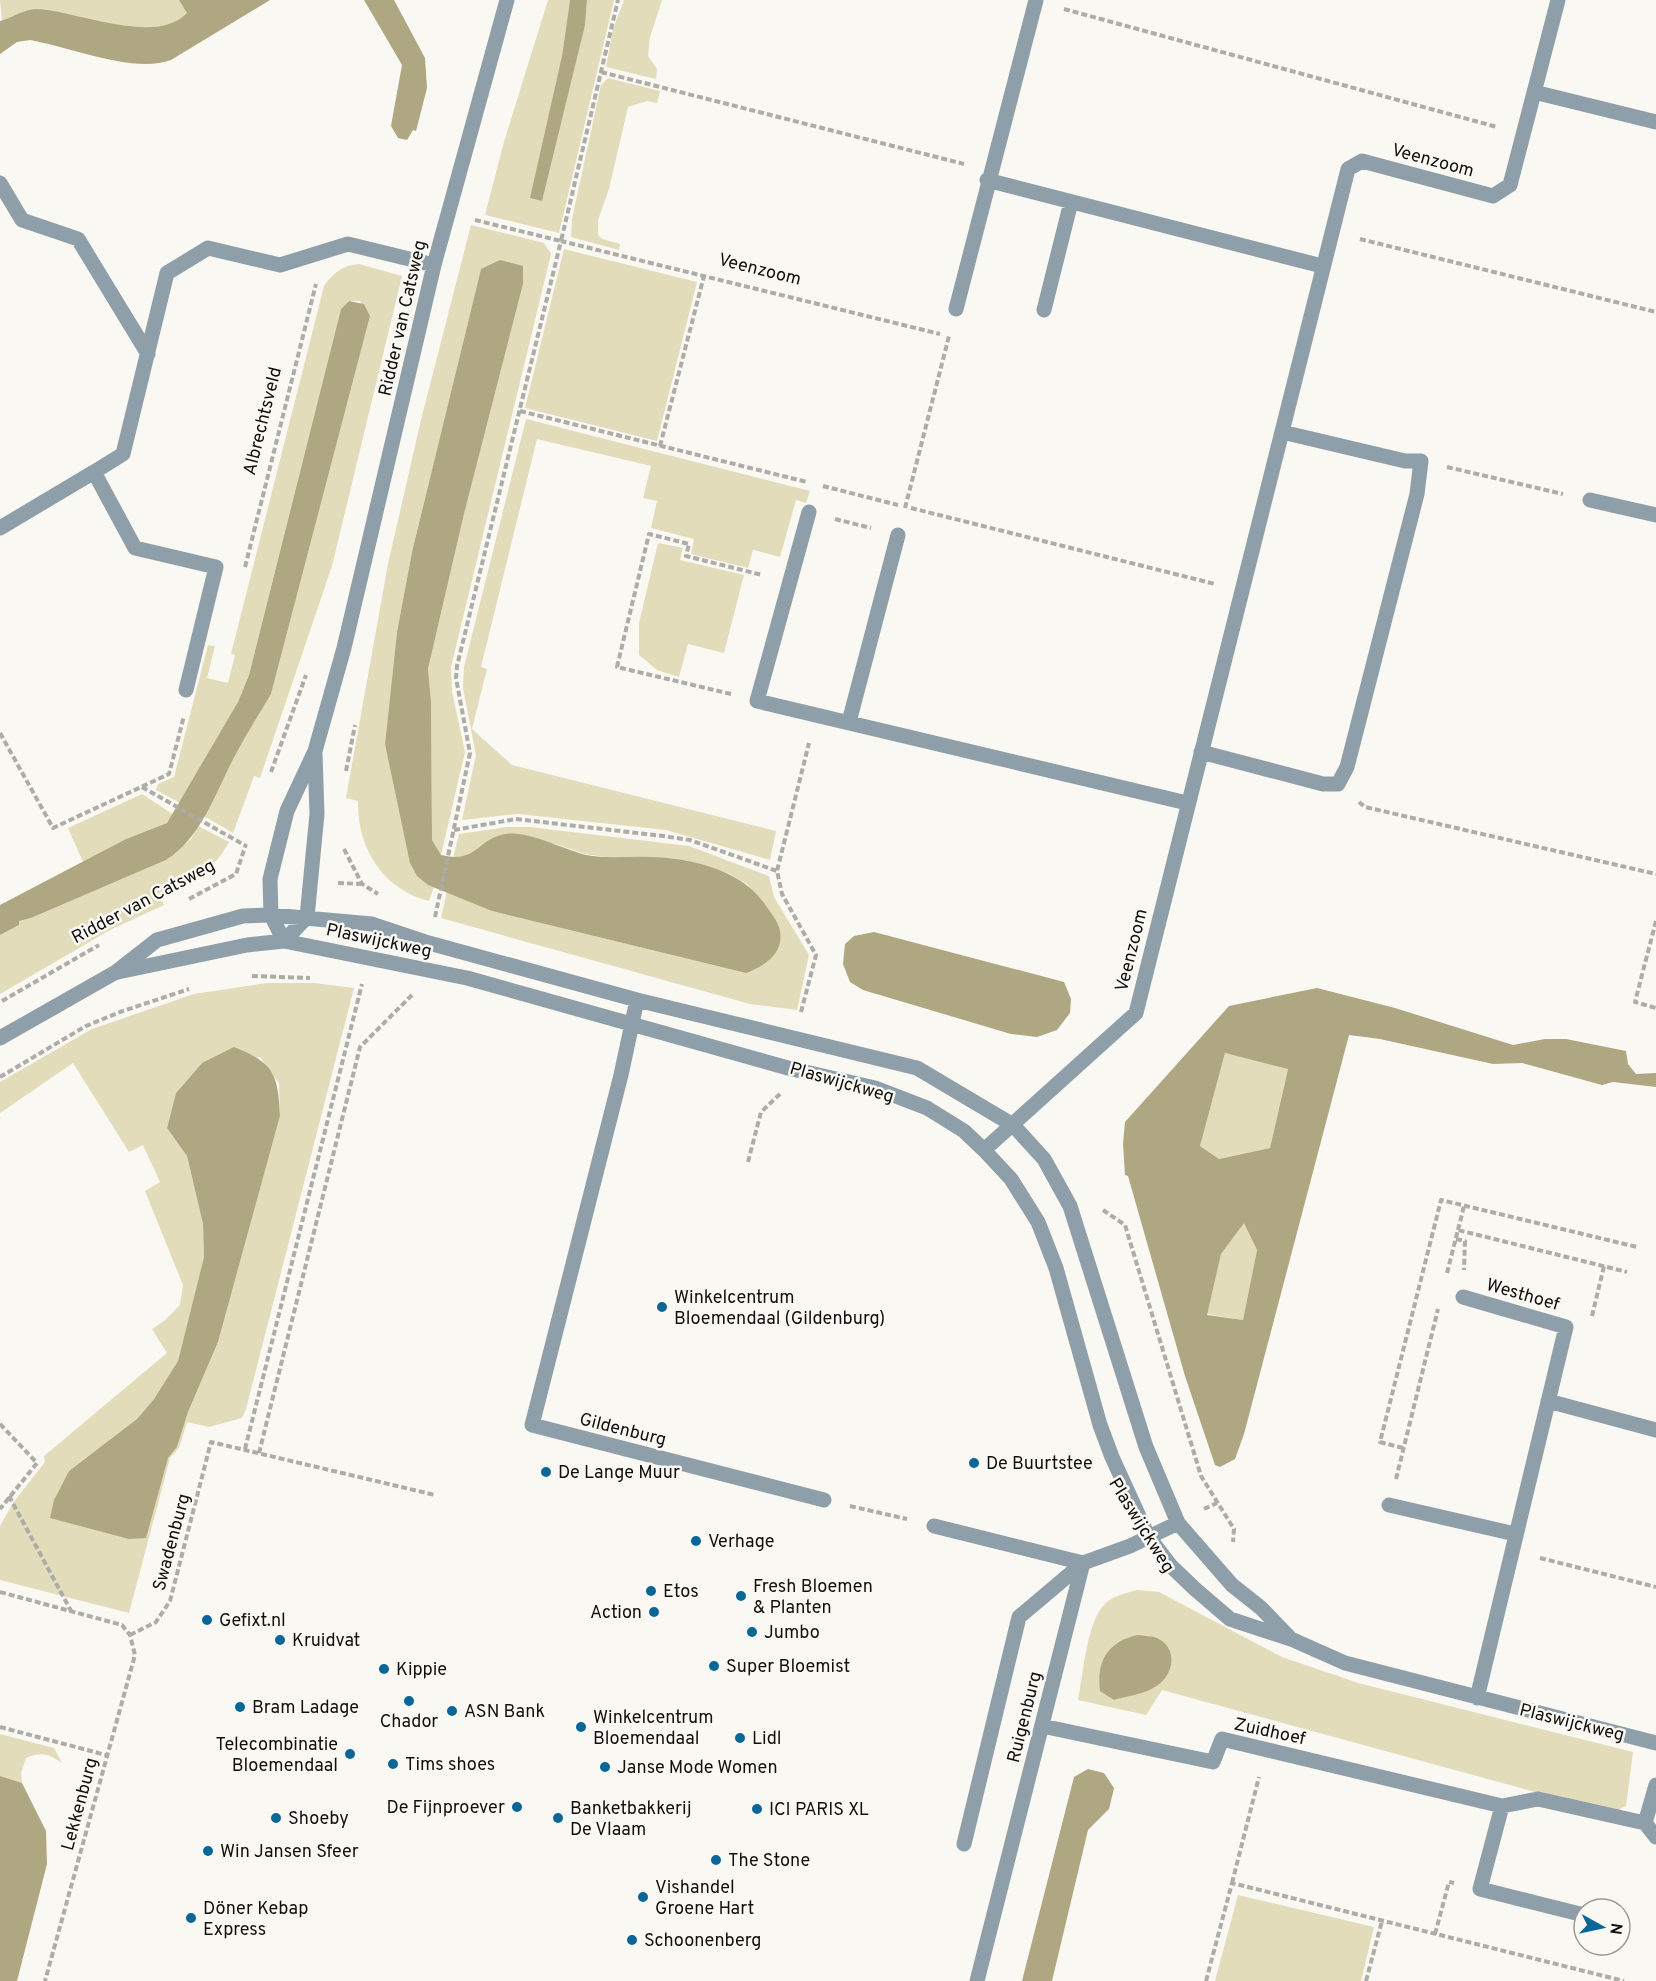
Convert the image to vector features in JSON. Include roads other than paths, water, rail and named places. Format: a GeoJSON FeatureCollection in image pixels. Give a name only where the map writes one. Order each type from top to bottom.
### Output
{"type":"FeatureCollection","features":[{"type":"Feature","properties":{"kind":"street","name":"Ridder van Catsweg"},"geometry":{"type":"LineString","coordinates":[[271,915],[270,879],[284,821],[315,751],[344,648],[434,265],[507,0]]}},
{"type":"Feature","properties":{"kind":"street","name":"Veenzoom"},"geometry":{"type":"LineString","coordinates":[[984,1150],[1136,1013],[1348,169],[1362,161],[1493,196],[1510,185],[1558,0]]}},
{"type":"Feature","properties":{"kind":"street"},"geometry":{"type":"LineString","coordinates":[[957,309],[989,176],[1036,1]]}},
{"type":"Feature","properties":{"kind":"street"},"geometry":{"type":"LineString","coordinates":[[1534,92],[1656,122]]}},
{"type":"Feature","properties":{"kind":"street"},"geometry":{"type":"LineString","coordinates":[[989,176],[1071,202],[1322,266]]}},
{"type":"Feature","properties":{"kind":"street"},"geometry":{"type":"LineString","coordinates":[[0,183],[22,220],[78,239],[148,354]]}},
{"type":"Feature","properties":{"kind":"street"},"geometry":{"type":"LineString","coordinates":[[1044,310],[1071,202]]}},
{"type":"Feature","properties":{"kind":"street"},"geometry":{"type":"LineString","coordinates":[[0,528],[123,454],[167,273],[181,264],[208,248],[280,265],[348,244],[434,265]]}},
{"type":"Feature","properties":{"kind":"street"},"geometry":{"type":"LineString","coordinates":[[1201,752],[1323,784],[1338,784],[1347,767],[1414,505],[1421,461],[1405,461],[1282,432]]}},
{"type":"Feature","properties":{"kind":"street"},"geometry":{"type":"LineString","coordinates":[[94,472],[135,548],[216,567],[186,690]]}},
{"type":"Feature","properties":{"kind":"street"},"geometry":{"type":"LineString","coordinates":[[1590,500],[1656,515]]}},
{"type":"Feature","properties":{"kind":"street"},"geometry":{"type":"LineString","coordinates":[[809,512],[757,700],[1187,803]]}},
{"type":"Feature","properties":{"kind":"street"},"geometry":{"type":"LineString","coordinates":[[849,722],[898,535]]}},
{"type":"Feature","properties":{"kind":"street","name":"Ridder van Catsweg"},"geometry":{"type":"LineString","coordinates":[[307,917],[317,814],[315,751]]}},
{"type":"Feature","properties":{"kind":"street"},"geometry":{"type":"LineString","coordinates":[[271,915],[284,941]]}},
{"type":"Feature","properties":{"kind":"street"},"geometry":{"type":"LineString","coordinates":[[0,1038],[116,972],[157,940],[243,916],[307,917]]}},
{"type":"Feature","properties":{"kind":"street"},"geometry":{"type":"LineString","coordinates":[[116,972],[247,945],[284,941],[307,917]]}},
{"type":"Feature","properties":{"kind":"street","name":"Plaswijckweg"},"geometry":{"type":"LineString","coordinates":[[307,917],[372,924],[429,943],[637,1000],[917,1068],[1013,1125],[1044,1159],[1070,1206],[1146,1447],[1178,1523],[1233,1585],[1261,1608],[1291,1639]]}},
{"type":"Feature","properties":{"kind":"street","name":"Plaswijckweg"},"geometry":{"type":"LineString","coordinates":[[284,941],[364,955],[467,978],[788,1068],[875,1088],[927,1108],[964,1131],[984,1150],[1011,1179],[1038,1222],[1056,1268],[1100,1425],[1148,1536],[1172,1566],[1230,1619],[1291,1639],[1345,1663],[1656,1743]]}},
{"type":"Feature","properties":{"kind":"street"},"geometry":{"type":"LineString","coordinates":[[632,1025],[637,1000]]}},
{"type":"Feature","properties":{"kind":"street","name":"Gildenburg"},"geometry":{"type":"LineString","coordinates":[[632,1025],[532,1425],[824,1500]]}},
{"type":"Feature","properties":{"kind":"street","name":"Westhoef"},"geometry":{"type":"LineString","coordinates":[[1463,1297],[1566,1327],[1477,1698]]}},
{"type":"Feature","properties":{"kind":"street"},"geometry":{"type":"LineString","coordinates":[[1548,1401],[1656,1430]]}},
{"type":"Feature","properties":{"kind":"street"},"geometry":{"type":"LineString","coordinates":[[1389,1505],[1515,1534]]}},
{"type":"Feature","properties":{"kind":"street"},"geometry":{"type":"LineString","coordinates":[[964,1844],[1019,1617],[1083,1563],[1130,1546],[1178,1523]]}},
{"type":"Feature","properties":{"kind":"street"},"geometry":{"type":"LineString","coordinates":[[934,1526],[1083,1563]]}},
{"type":"Feature","properties":{"kind":"street","name":"Ruigenburg"},"geometry":{"type":"LineString","coordinates":[[977,1981],[1083,1563]]}},
{"type":"Feature","properties":{"kind":"street","name":"Zuidhoef"},"geometry":{"type":"LineString","coordinates":[[1042,1726],[1213,1762],[1222,1739],[1502,1806],[1538,1799],[1645,1823]]}},
{"type":"Feature","properties":{"kind":"street"},"geometry":{"type":"LineString","coordinates":[[1656,1785],[1645,1823],[1656,1837]]}},
{"type":"Feature","properties":{"kind":"street"},"geometry":{"type":"LineString","coordinates":[[1502,1806],[1480,1889],[1572,1912]]}},
{"type":"Feature","properties":{"kind":"place","name":"Winkelcentrum Bloemendaal (Gildenburg)"},"geometry":{"type":"Point","coordinates":[662,1307]}},
{"type":"Feature","properties":{"kind":"place","name":"De Buurtstee"},"geometry":{"type":"Point","coordinates":[974,1463]}},
{"type":"Feature","properties":{"kind":"place","name":"De Lange Muur"},"geometry":{"type":"Point","coordinates":[546,1472]}},
{"type":"Feature","properties":{"kind":"place","name":"Verhage"},"geometry":{"type":"Point","coordinates":[696,1541]}},
{"type":"Feature","properties":{"kind":"place","name":"Etos"},"geometry":{"type":"Point","coordinates":[651,1591]}},
{"type":"Feature","properties":{"kind":"place","name":"Fresh Bloemen & Planten"},"geometry":{"type":"Point","coordinates":[741,1596]}},
{"type":"Feature","properties":{"kind":"place","name":"Action"},"geometry":{"type":"Point","coordinates":[654,1612]}},
{"type":"Feature","properties":{"kind":"place","name":"Gefixt.nl"},"geometry":{"type":"Point","coordinates":[207,1620]}},
{"type":"Feature","properties":{"kind":"place","name":"Jumbo"},"geometry":{"type":"Point","coordinates":[752,1632]}},
{"type":"Feature","properties":{"kind":"place","name":"Kruidvat"},"geometry":{"type":"Point","coordinates":[280,1640]}},
{"type":"Feature","properties":{"kind":"place","name":"Super Bloemist"},"geometry":{"type":"Point","coordinates":[714,1666]}},
{"type":"Feature","properties":{"kind":"place","name":"Kippie"},"geometry":{"type":"Point","coordinates":[384,1669]}},
{"type":"Feature","properties":{"kind":"place","name":"Chador"},"geometry":{"type":"Point","coordinates":[409,1701]}},
{"type":"Feature","properties":{"kind":"place","name":"Bram Ladage"},"geometry":{"type":"Point","coordinates":[240,1707]}},
{"type":"Feature","properties":{"kind":"place","name":"ASN Bank"},"geometry":{"type":"Point","coordinates":[452,1711]}},
{"type":"Feature","properties":{"kind":"place","name":"Winkelcentrum Bloemendaal"},"geometry":{"type":"Point","coordinates":[581,1727]}},
{"type":"Feature","properties":{"kind":"place","name":"Lidl"},"geometry":{"type":"Point","coordinates":[740,1738]}},
{"type":"Feature","properties":{"kind":"place","name":"Telecombinatie Bloemendaal"},"geometry":{"type":"Point","coordinates":[350,1754]}},
{"type":"Feature","properties":{"kind":"place","name":"Tims shoes"},"geometry":{"type":"Point","coordinates":[393,1764]}},
{"type":"Feature","properties":{"kind":"place","name":"Janse Mode Women"},"geometry":{"type":"Point","coordinates":[605,1767]}},
{"type":"Feature","properties":{"kind":"place","name":"De Fijnproever"},"geometry":{"type":"Point","coordinates":[517,1807]}},
{"type":"Feature","properties":{"kind":"place","name":"ICI PARIS XL"},"geometry":{"type":"Point","coordinates":[757,1809]}},
{"type":"Feature","properties":{"kind":"place","name":"Shoeby"},"geometry":{"type":"Point","coordinates":[276,1818]}},
{"type":"Feature","properties":{"kind":"place","name":"Banketbakkerij De Vlaam"},"geometry":{"type":"Point","coordinates":[558,1818]}},
{"type":"Feature","properties":{"kind":"place","name":"Win Jansen Sfeer"},"geometry":{"type":"Point","coordinates":[208,1851]}},
{"type":"Feature","properties":{"kind":"place","name":"The Stone"},"geometry":{"type":"Point","coordinates":[716,1860]}},
{"type":"Feature","properties":{"kind":"place","name":"Vishandel Groene Hart"},"geometry":{"type":"Point","coordinates":[643,1897]}},
{"type":"Feature","properties":{"kind":"place","name":"Döner Kebap Express"},"geometry":{"type":"Point","coordinates":[191,1918]}},
{"type":"Feature","properties":{"kind":"place","name":"Schoonenberg"},"geometry":{"type":"Point","coordinates":[632,1940]}}]}
